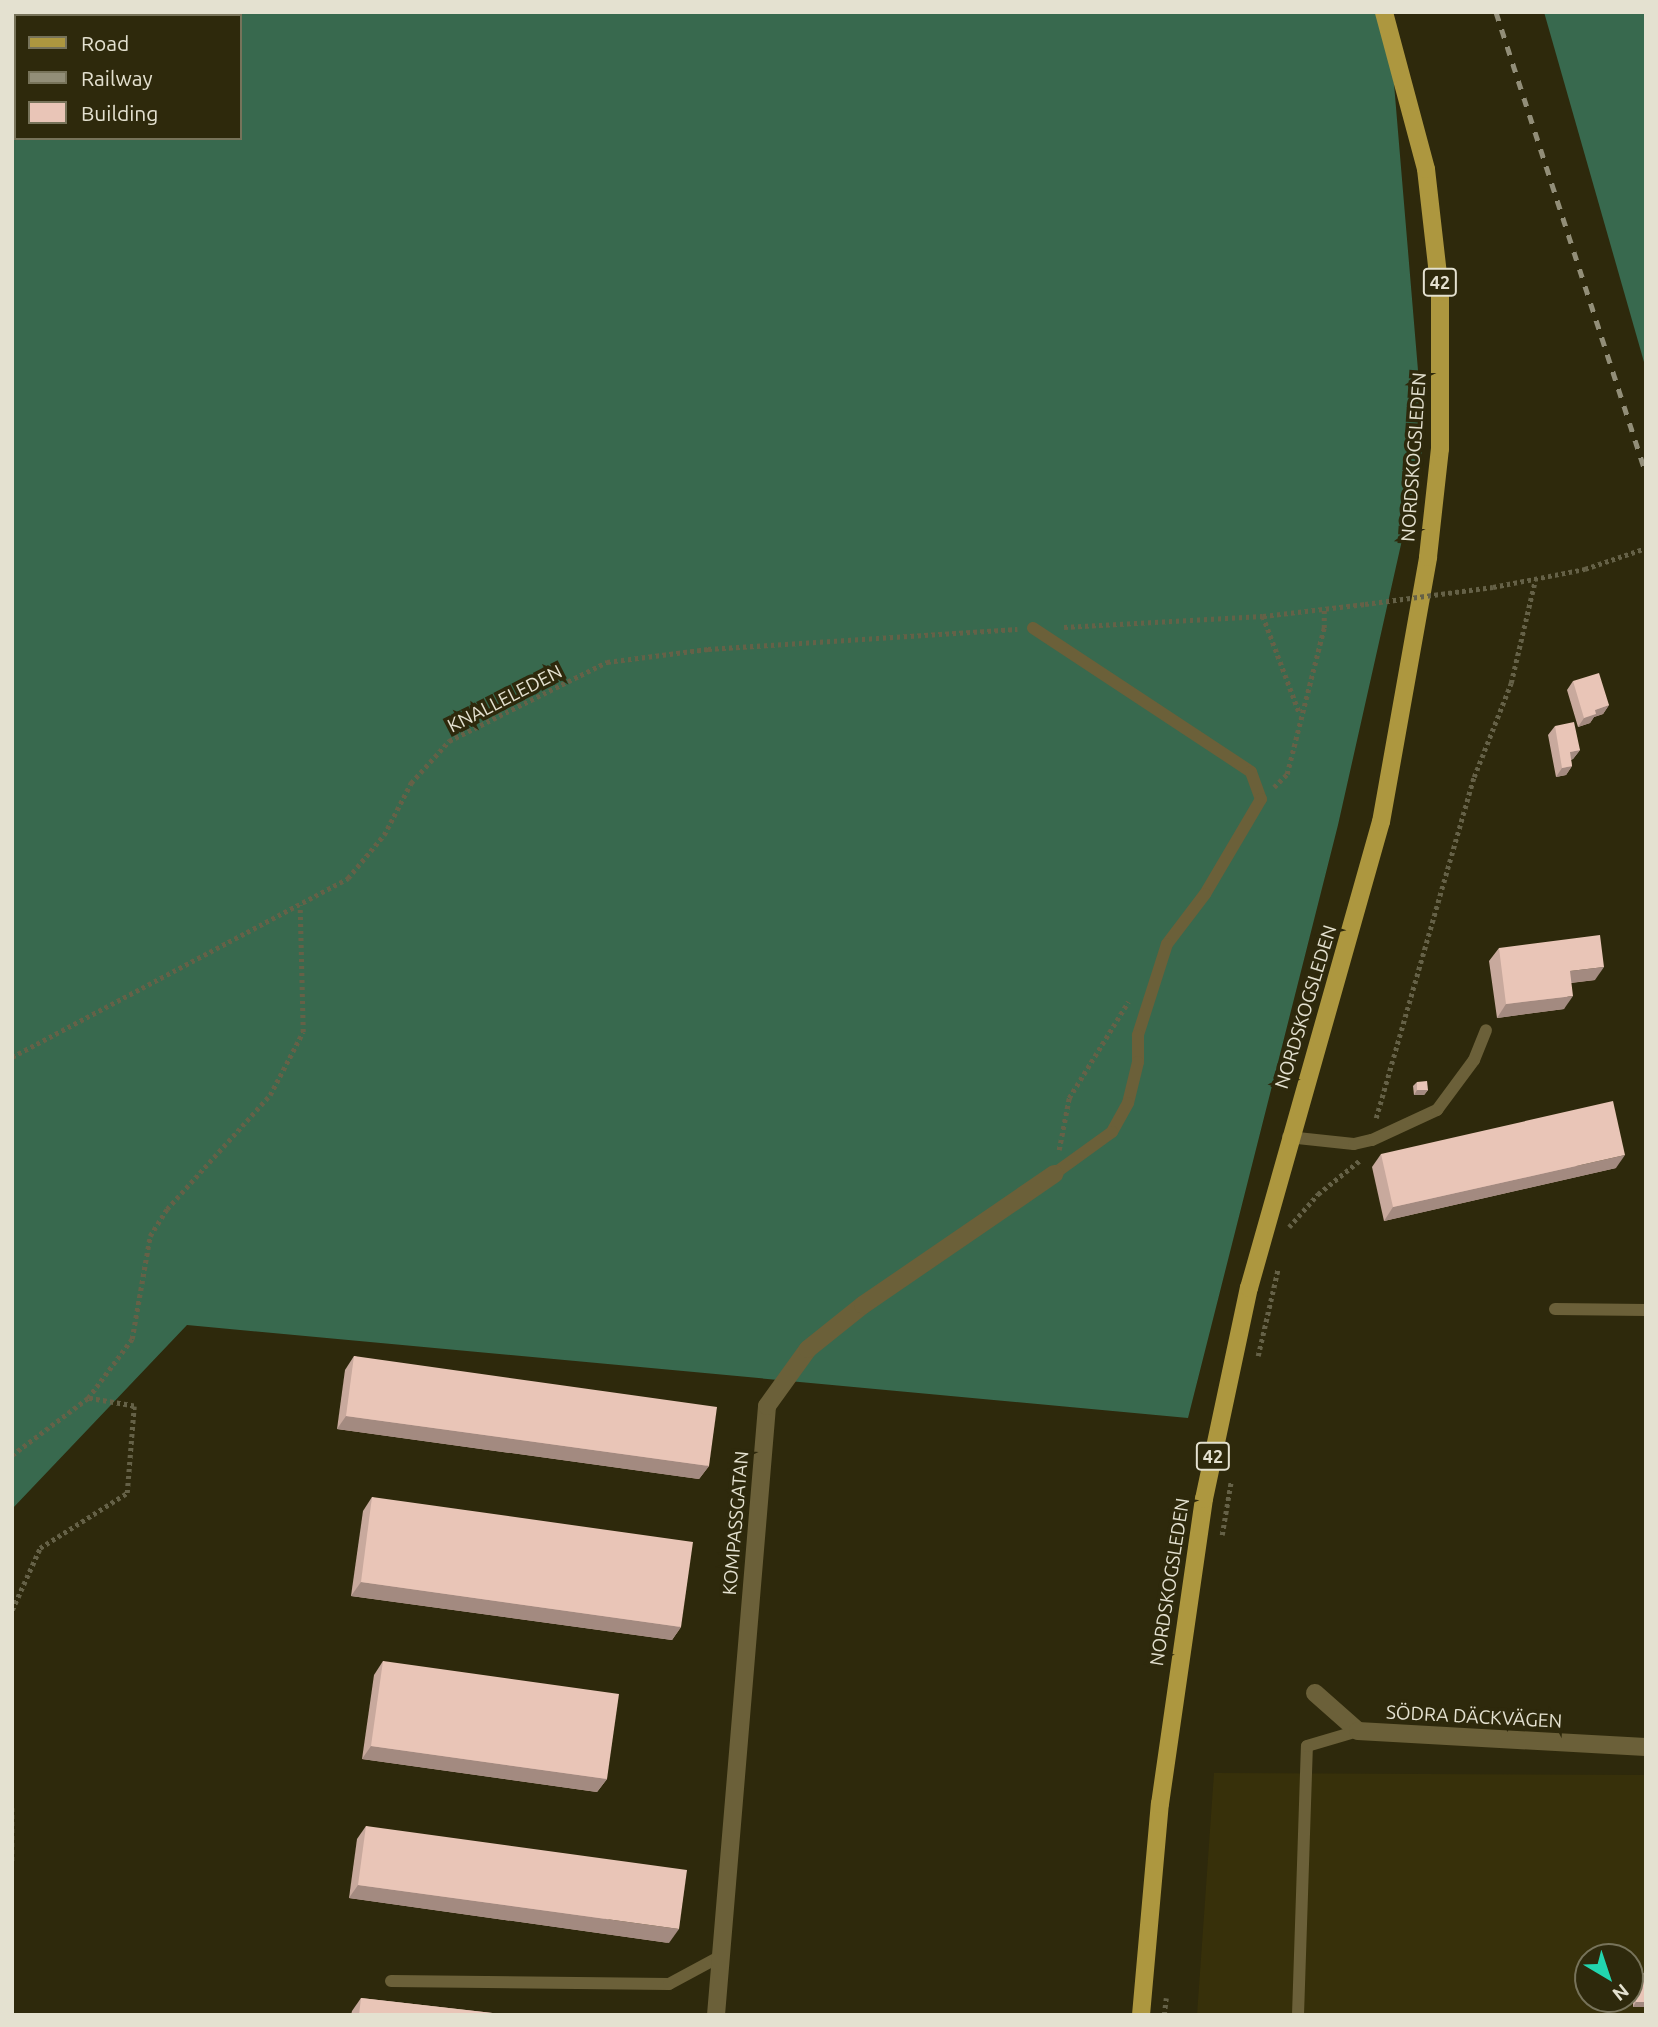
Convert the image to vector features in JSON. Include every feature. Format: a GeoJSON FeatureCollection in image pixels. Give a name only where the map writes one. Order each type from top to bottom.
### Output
{"type":"FeatureCollection","features":[{"type":"Feature","properties":{"kind":"main road","name":"NORDSKOGSLEDEN"},"geometry":{"type":"LineString","coordinates":[[1141,2015],[1160,1804],[1204,1499],[1249,1288],[1288,1137],[1381,822],[1416,643],[1440,449],[1443,347],[1434,213],[1384,12]]}},
{"type":"Feature","properties":{"kind":"street","name":"KOMPASSGATAN"},"geometry":{"type":"LineString","coordinates":[[716,2015],[767,1405],[808,1349],[863,1305],[1054,1174]]}},
{"type":"Feature","properties":{"kind":"street","name":"SÖDRA DÄCKVÄGEN"},"geometry":{"type":"LineString","coordinates":[[1315,1693],[1359,1731],[1646,1747]]}},
{"type":"Feature","properties":{"kind":"lane"},"geometry":{"type":"LineString","coordinates":[[1033,628],[1251,772],[1261,799],[1205,894],[1167,944],[1138,1035],[1138,1062],[1128,1102],[1112,1132],[1054,1174]]}},
{"type":"Feature","properties":{"kind":"lane"},"geometry":{"type":"LineString","coordinates":[[1288,1137],[1354,1144],[1372,1140],[1437,1110],[1467,1072],[1486,1030]]}},
{"type":"Feature","properties":{"kind":"lane"},"geometry":{"type":"LineString","coordinates":[[1555,1309],[1646,1310]]}},
{"type":"Feature","properties":{"kind":"lane"},"geometry":{"type":"LineString","coordinates":[[1298,2015],[1307,1746],[1359,1731]]}},
{"type":"Feature","properties":{"kind":"lane"},"geometry":{"type":"LineString","coordinates":[[391,1981],[669,1984],[720,1956]]}},
{"type":"Feature","properties":{"kind":"path","name":"KNALLELEDEN"},"geometry":{"type":"LineString","coordinates":[[12,1058],[348,878],[384,835],[411,783],[449,741],[607,662],[708,649],[1263,616],[1535,581],[1585,569],[1646,548]]}},
{"type":"Feature","properties":{"kind":"path"},"geometry":{"type":"LineString","coordinates":[[1287,1234],[1297,1216],[1359,1161],[1372,1140],[1474,777],[1511,683],[1535,581]]}},
{"type":"Feature","properties":{"kind":"path"},"geometry":{"type":"LineString","coordinates":[[1287,774],[1299,713],[1324,628],[1324,609]]}},
{"type":"Feature","properties":{"kind":"path"},"geometry":{"type":"LineString","coordinates":[[1263,616],[1299,713]]}},
{"type":"Feature","properties":{"kind":"path"},"geometry":{"type":"LineString","coordinates":[[12,1455],[88,1398],[132,1339],[150,1236],[167,1209],[270,1096],[303,1032],[300,904]]}},
{"type":"Feature","properties":{"kind":"path"},"geometry":{"type":"LineString","coordinates":[[1256,1364],[1281,1255]]}},
{"type":"Feature","properties":{"kind":"path"},"geometry":{"type":"LineString","coordinates":[[12,1610],[40,1548],[127,1493],[134,1406],[88,1398]]}},
{"type":"Feature","properties":{"kind":"path"},"geometry":{"type":"LineString","coordinates":[[1222,1538],[1233,1471]]}},
{"type":"Feature","properties":{"kind":"path"},"geometry":{"type":"LineString","coordinates":[[12,1808],[12,1861]]}},
{"type":"Feature","properties":{"kind":"path"},"geometry":{"type":"LineString","coordinates":[[1164,2015],[1166,1993]]}},
{"type":"Feature","properties":{"kind":"shaded area"},"geometry":{"type":"Polygon","coordinates":[[[1214,1773],[1646,1775],[1646,2015],[1197,2015],[1214,1773]]]}},
{"type":"Feature","properties":{"kind":"green space"},"geometry":{"type":"Polygon","coordinates":[[[12,12],[1388,12],[1424,442],[1338,825],[1188,1418],[187,1325],[12,1509],[12,12]]]}},
{"type":"Feature","properties":{"kind":"green space"},"geometry":{"type":"Polygon","coordinates":[[[1544,12],[1646,12],[1646,369],[1544,12]]]}},
{"type":"Feature","properties":{"kind":"building"},"geometry":{"type":"Polygon","coordinates":[[[1599,673],[1609,705],[1584,718],[1573,681],[1599,673]]]}},
{"type":"Feature","properties":{"kind":"building"},"geometry":{"type":"Polygon","coordinates":[[[1574,722],[1580,750],[1570,752],[1572,766],[1562,768],[1555,726],[1574,722]]]}},
{"type":"Feature","properties":{"kind":"building"},"geometry":{"type":"Polygon","coordinates":[[[1600,935],[1604,967],[1570,971],[1573,996],[1506,1004],[1499,948],[1600,935]]]}},
{"type":"Feature","properties":{"kind":"building"},"geometry":{"type":"Polygon","coordinates":[[[1427,1081],[1428,1090],[1417,1090],[1417,1082],[1427,1081]]]}},
{"type":"Feature","properties":{"kind":"building"},"geometry":{"type":"Polygon","coordinates":[[[1613,1101],[1625,1155],[1393,1207],[1381,1154],[1613,1101]]]}},
{"type":"Feature","properties":{"kind":"building"},"geometry":{"type":"Polygon","coordinates":[[[354,1356],[717,1407],[709,1466],[346,1416],[354,1356]]]}},
{"type":"Feature","properties":{"kind":"building"},"geometry":{"type":"Polygon","coordinates":[[[372,1497],[693,1542],[681,1627],[361,1582],[372,1497]]]}},
{"type":"Feature","properties":{"kind":"building"},"geometry":{"type":"Polygon","coordinates":[[[383,1661],[619,1694],[607,1779],[371,1746],[383,1661]]]}},
{"type":"Feature","properties":{"kind":"building"},"geometry":{"type":"Polygon","coordinates":[[[366,1826],[687,1870],[679,1929],[358,1885],[366,1826]]]}},
{"type":"Feature","properties":{"kind":"building"},"geometry":{"type":"Polygon","coordinates":[[[1646,1973],[1646,2002],[1644,2002],[1646,1973]]]}},
{"type":"Feature","properties":{"kind":"building"},"geometry":{"type":"Polygon","coordinates":[[[361,1998],[510,2015],[359,2015],[361,1998]]]}},
{"type":"Feature","properties":{"kind":"railway"},"geometry":{"type":"LineString","coordinates":[[1496,12],[1646,475]]}}]}
